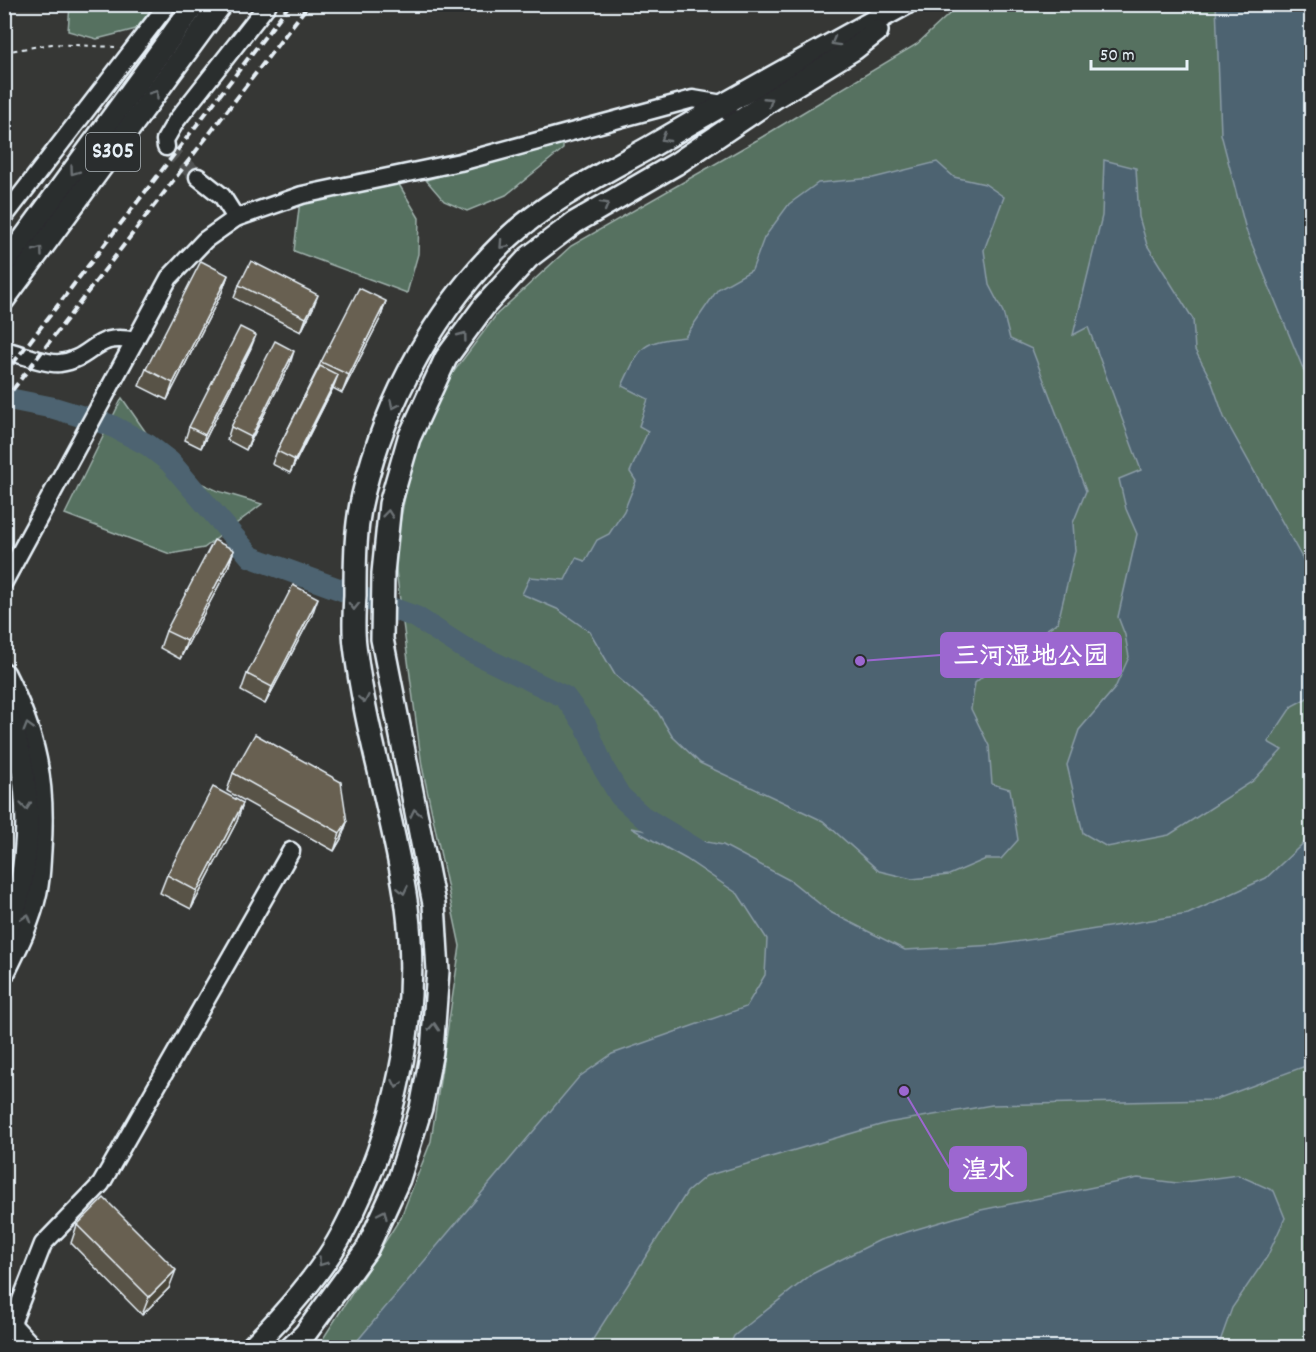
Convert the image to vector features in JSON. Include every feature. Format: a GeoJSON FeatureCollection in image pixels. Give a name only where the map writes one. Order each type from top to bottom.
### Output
{"type":"FeatureCollection","features":[{"type":"Feature","properties":{"kind":"main road","name":"S305"},"geometry":{"type":"LineString","coordinates":[[4,266],[195,4]]}},
{"type":"Feature","properties":{"kind":"main road","name":"S305"},"geometry":{"type":"LineString","coordinates":[[4,299],[221,4]]}},
{"type":"Feature","properties":{"kind":"main road"},"geometry":{"type":"LineString","coordinates":[[251,1347],[284,1315],[342,1234],[373,1169],[394,1101],[405,1047],[410,971],[407,907],[354,641],[355,571],[362,498],[383,428],[422,344],[464,288],[511,236],[559,200],[723,104],[905,4]]}},
{"type":"Feature","properties":{"kind":"main road"},"geometry":{"type":"LineString","coordinates":[[291,1347],[305,1334],[367,1249],[399,1179],[421,1108],[432,1051],[438,971],[434,904],[382,639],[383,573],[390,504],[409,438],[446,358],[485,305],[529,257],[574,223],[676,164],[854,49],[911,4]]}},
{"type":"Feature","properties":{"kind":"main road"},"geometry":{"type":"LineString","coordinates":[[4,674],[24,714],[35,750],[43,813],[37,891],[21,938],[4,972]]}},
{"type":"Feature","properties":{"kind":"main road"},"geometry":{"type":"LineString","coordinates":[[4,709],[20,753],[27,813],[21,888],[4,937]]}},
{"type":"Feature","properties":{"kind":"main road"},"geometry":{"type":"LineString","coordinates":[[8,1322],[30,1347]]}},
{"type":"Feature","properties":{"kind":"street"},"geometry":{"type":"LineString","coordinates":[[4,217],[168,4]]}},
{"type":"Feature","properties":{"kind":"street"},"geometry":{"type":"LineString","coordinates":[[166,147],[165,140],[176,121],[268,4]]}},
{"type":"Feature","properties":{"kind":"street"},"geometry":{"type":"LineString","coordinates":[[4,582],[169,278],[205,240],[236,218],[302,195],[460,162],[693,99],[723,104],[736,124]]}},
{"type":"Feature","properties":{"kind":"street"},"geometry":{"type":"LineString","coordinates":[[198,177],[222,196],[236,218]]}},
{"type":"Feature","properties":{"kind":"street"},"geometry":{"type":"LineString","coordinates":[[4,350],[60,363],[85,354],[107,339],[122,338],[135,341]]}},
{"type":"Feature","properties":{"kind":"street"},"geometry":{"type":"LineString","coordinates":[[8,1322],[43,1244],[101,1184],[291,850]]}},
{"type":"Feature","properties":{"kind":"path"},"geometry":{"type":"LineString","coordinates":[[4,52],[52,44],[136,48]]}},
{"type":"Feature","properties":{"kind":"green space"},"geometry":{"type":"Polygon","coordinates":[[[70,4],[155,5],[136,29],[97,39],[68,31],[70,4]]]}},
{"type":"Feature","properties":{"kind":"green space"},"geometry":{"type":"Polygon","coordinates":[[[959,5],[1311,5],[1311,1347],[317,1348],[401,1217],[431,1141],[460,946],[422,766],[394,555],[411,464],[443,386],[497,314],[571,246],[757,140],[917,44],[959,5]]]}},
{"type":"Feature","properties":{"kind":"green space"},"geometry":{"type":"Polygon","coordinates":[[[563,141],[563,149],[506,195],[467,211],[444,201],[426,180],[563,141]]]}},
{"type":"Feature","properties":{"kind":"green space"},"geometry":{"type":"Polygon","coordinates":[[[397,181],[419,218],[418,254],[407,293],[294,251],[300,200],[397,181]]]}},
{"type":"Feature","properties":{"kind":"green space"},"geometry":{"type":"Polygon","coordinates":[[[122,398],[172,470],[218,491],[262,504],[204,548],[170,554],[65,514],[122,398]]]}},
{"type":"Feature","properties":{"kind":"water"},"geometry":{"type":"Polygon","coordinates":[[[1216,5],[1311,5],[1311,388],[1246,230],[1221,134],[1216,5]]]}},
{"type":"Feature","properties":{"kind":"water"},"geometry":{"type":"Polygon","coordinates":[[[1104,160],[1136,168],[1139,217],[1147,245],[1193,319],[1195,350],[1211,380],[1224,417],[1305,563],[1312,583],[1311,696],[1292,706],[1268,742],[1282,750],[1253,781],[1169,835],[1107,847],[1083,833],[1067,765],[1079,730],[1115,688],[1129,657],[1125,635],[1118,617],[1137,534],[1126,509],[1119,479],[1141,470],[1088,327],[1073,335],[1102,216],[1104,160]]]}},
{"type":"Feature","properties":{"kind":"water"},"geometry":{"type":"Polygon","coordinates":[[[937,162],[954,177],[985,184],[1004,197],[984,250],[989,285],[1003,312],[1010,339],[1032,349],[1086,491],[1073,523],[1075,551],[1058,622],[1006,656],[975,683],[971,709],[989,746],[992,784],[1010,789],[1018,840],[1001,859],[986,859],[949,875],[912,879],[879,871],[823,821],[700,763],[672,736],[657,711],[615,675],[590,632],[557,609],[522,594],[530,577],[565,580],[576,558],[585,561],[597,540],[609,534],[624,511],[636,481],[630,472],[648,431],[639,426],[648,399],[622,386],[633,362],[643,348],[658,341],[685,337],[718,289],[752,270],[764,238],[789,204],[818,183],[873,178],[937,162]]]}},
{"type":"Feature","properties":{"kind":"water"},"geometry":{"type":"Polygon","coordinates":[[[631,828],[723,845],[791,881],[830,912],[905,950],[996,945],[1188,914],[1266,878],[1311,836],[1311,1064],[1214,1100],[992,1105],[887,1123],[706,1176],[687,1192],[588,1347],[352,1347],[579,1077],[612,1054],[746,1007],[765,975],[767,939],[738,894],[686,859],[631,828]]]}},
{"type":"Feature","properties":{"kind":"water"},"geometry":{"type":"Polygon","coordinates":[[[1238,1175],[1274,1191],[1285,1218],[1267,1257],[1232,1308],[1218,1347],[729,1347],[734,1336],[812,1274],[880,1240],[981,1210],[1138,1178],[1177,1183],[1238,1175]]]}},
{"type":"Feature","properties":{"kind":"building"},"geometry":{"type":"Polygon","coordinates":[[[201,261],[228,275],[173,383],[146,369],[201,261]]]}},
{"type":"Feature","properties":{"kind":"building"},"geometry":{"type":"Polygon","coordinates":[[[251,261],[318,295],[306,318],[239,285],[251,261]]]}},
{"type":"Feature","properties":{"kind":"building"},"geometry":{"type":"Polygon","coordinates":[[[359,288],[386,301],[349,375],[321,362],[359,288]]]}},
{"type":"Feature","properties":{"kind":"building"},"geometry":{"type":"Polygon","coordinates":[[[240,327],[256,335],[205,435],[189,427],[240,327]]]}},
{"type":"Feature","properties":{"kind":"building"},"geometry":{"type":"Polygon","coordinates":[[[275,341],[294,351],[251,437],[231,427],[275,341]]]}},
{"type":"Feature","properties":{"kind":"building"},"geometry":{"type":"Polygon","coordinates":[[[320,366],[338,375],[295,460],[277,451],[320,366]]]}},
{"type":"Feature","properties":{"kind":"building"},"geometry":{"type":"Polygon","coordinates":[[[214,540],[234,550],[187,641],[166,631],[214,540]]]}},
{"type":"Feature","properties":{"kind":"building"},"geometry":{"type":"Polygon","coordinates":[[[293,585],[318,598],[272,687],[247,674],[293,585]]]}},
{"type":"Feature","properties":{"kind":"building"},"geometry":{"type":"Polygon","coordinates":[[[255,734],[341,782],[347,822],[340,833],[233,773],[255,734]]]}},
{"type":"Feature","properties":{"kind":"building"},"geometry":{"type":"Polygon","coordinates":[[[213,787],[243,803],[197,891],[167,875],[213,787]]]}},
{"type":"Feature","properties":{"kind":"building"},"geometry":{"type":"Polygon","coordinates":[[[104,1198],[176,1270],[149,1297],[77,1225],[104,1198]]]}},
{"type":"Feature","properties":{"kind":"waterway"},"geometry":{"type":"LineString","coordinates":[[4,398],[54,408],[110,425],[148,445],[170,462],[251,557],[416,617],[464,648],[565,697],[586,726],[604,769],[620,796],[643,817],[699,851]]}},
{"type":"Feature","properties":{"kind":"tunnel"},"geometry":{"type":"LineString","coordinates":[[166,147],[198,177]]}},
{"type":"Feature","properties":{"kind":"railway"},"geometry":{"type":"LineString","coordinates":[[4,375],[290,4]]}},
{"type":"Feature","properties":{"kind":"railway"},"geometry":{"type":"LineString","coordinates":[[4,401],[309,4]]}},
{"type":"Feature","properties":{"kind":"place","name":"三河湿地公园"},"geometry":{"type":"Point","coordinates":[860,661]}},
{"type":"Feature","properties":{"kind":"place","name":"湟水"},"geometry":{"type":"Point","coordinates":[904,1091]}}]}
